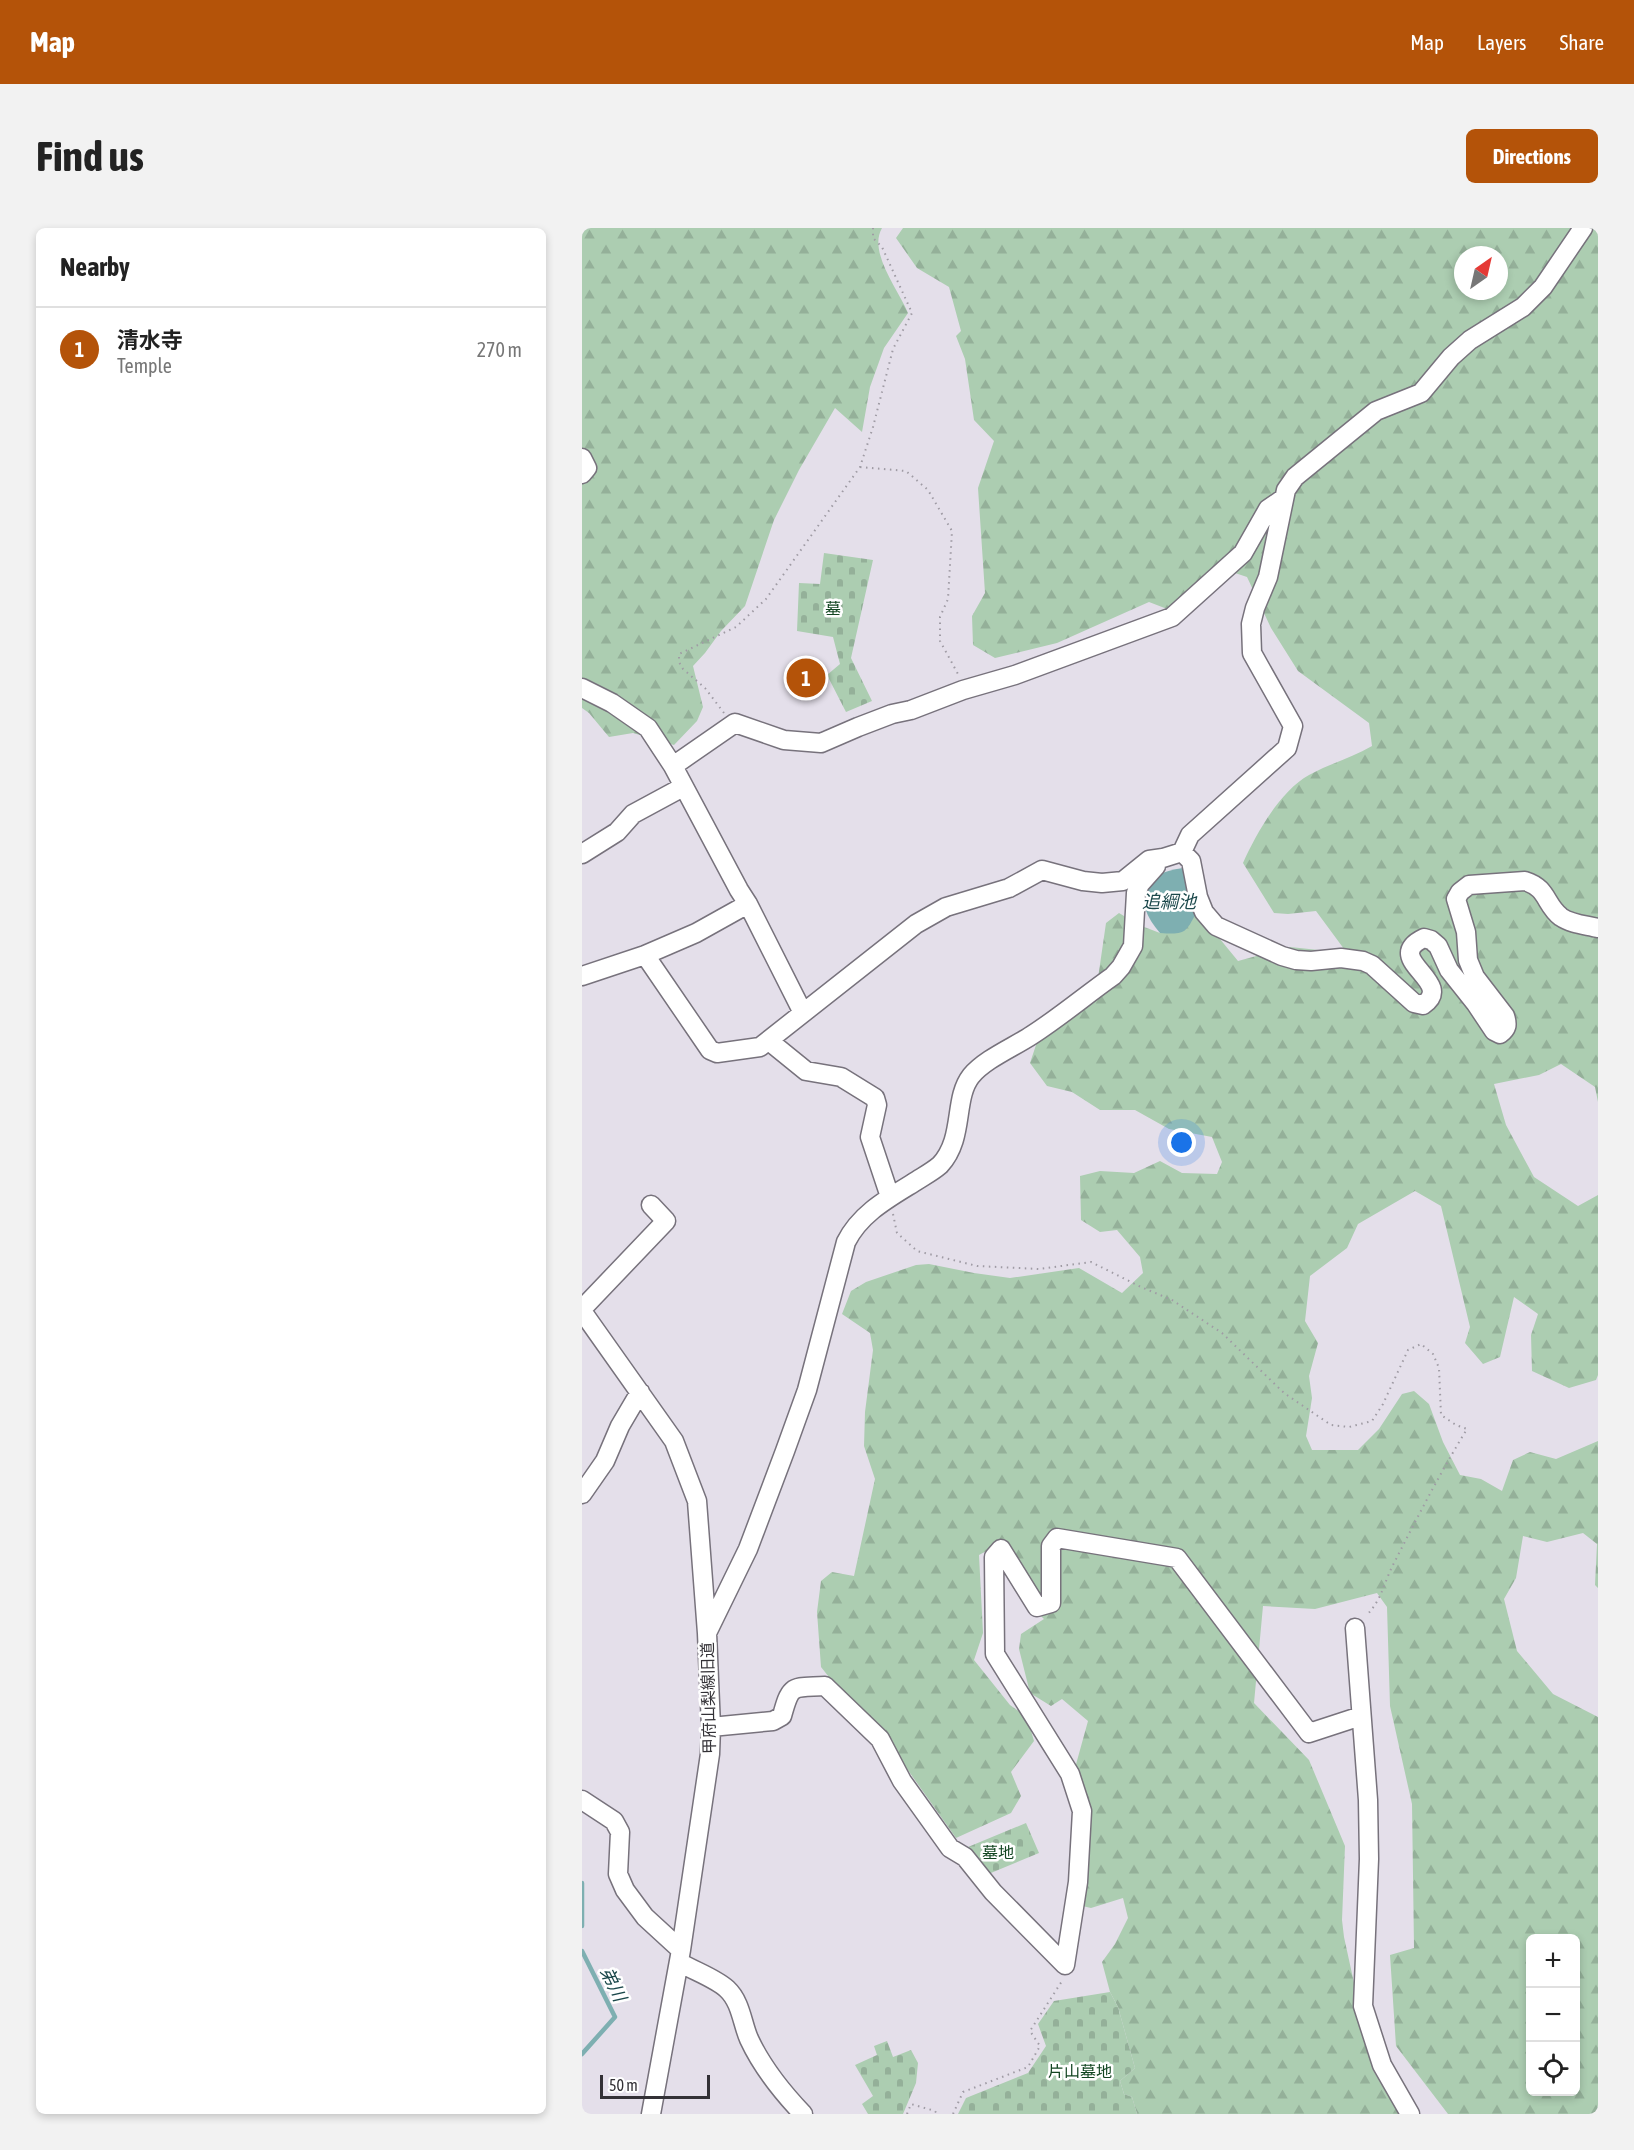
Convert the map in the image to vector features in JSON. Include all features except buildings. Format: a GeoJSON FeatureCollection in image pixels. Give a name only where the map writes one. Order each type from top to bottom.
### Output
{"type":"FeatureCollection","features":[{"type":"Feature","properties":{"kind":"street"},"geometry":{"type":"LineString","coordinates":[[645,955],[710,1050],[717,1053],[760,1047],[916,924],[946,907],[1009,888],[1042,870],[1083,881],[1102,883],[1123,881],[1149,860],[1182,852],[1190,835],[1287,748],[1293,726],[1252,653],[1251,641],[1253,616],[1268,577],[1286,490],[1294,477],[1376,411],[1421,393],[1451,357],[1470,340],[1523,307],[1543,287],[1583,228]]}},
{"type":"Feature","properties":{"kind":"street"},"geometry":{"type":"LineString","coordinates":[[582,458],[587,468],[582,474]]}},
{"type":"Feature","properties":{"kind":"street"},"geometry":{"type":"LineString","coordinates":[[673,766],[735,723],[784,740],[821,743],[858,726],[1015,675],[1172,616],[1243,553],[1268,509],[1284,498]]}},
{"type":"Feature","properties":{"kind":"street"},"geometry":{"type":"LineString","coordinates":[[582,688],[612,703],[648,728],[673,766],[748,904],[803,1013]]}},
{"type":"Feature","properties":{"kind":"street"},"geometry":{"type":"LineString","coordinates":[[582,854],[617,832],[633,814],[683,787]]}},
{"type":"Feature","properties":{"kind":"street"},"geometry":{"type":"LineString","coordinates":[[1182,852],[1191,861],[1198,897],[1204,912],[1215,926],[1296,960],[1341,958],[1363,960],[1372,965],[1414,1003],[1423,1005],[1433,994],[1432,987],[1412,962],[1410,953],[1417,941],[1424,938],[1431,940],[1438,946],[1449,970],[1494,1031],[1500,1034],[1508,1024],[1505,1016],[1475,977],[1468,960],[1466,932],[1456,899],[1460,892],[1469,885],[1525,881],[1543,891],[1558,915],[1568,921],[1598,928]]}},
{"type":"Feature","properties":{"kind":"street"},"geometry":{"type":"LineString","coordinates":[[707,1633],[748,1549],[786,1452],[807,1390],[846,1242],[853,1229],[866,1214],[934,1170],[944,1160],[951,1149],[965,1086],[972,1075],[985,1064],[1033,1034],[1113,976],[1121,967],[1133,946],[1136,893],[1140,884],[1163,858]]}},
{"type":"Feature","properties":{"kind":"street"},"geometry":{"type":"LineString","coordinates":[[1123,881],[1127,905],[1135,910]]}},
{"type":"Feature","properties":{"kind":"street"},"geometry":{"type":"LineString","coordinates":[[582,976],[645,955],[696,933],[748,904]]}},
{"type":"Feature","properties":{"kind":"street"},"geometry":{"type":"LineString","coordinates":[[769,1041],[806,1071],[841,1077],[875,1098],[877,1105],[870,1137],[890,1197]]}},
{"type":"Feature","properties":{"kind":"street"},"geometry":{"type":"LineString","coordinates":[[582,1310],[666,1221],[651,1205]]}},
{"type":"Feature","properties":{"kind":"street","name":"甲府山梨線旧道"},"geometry":{"type":"LineString","coordinates":[[582,1310],[679,1452],[697,1501],[707,1633],[710,1754],[680,1956],[651,2114]]}},
{"type":"Feature","properties":{"kind":"street"},"geometry":{"type":"LineString","coordinates":[[582,1494],[605,1461],[620,1426],[640,1392]]}},
{"type":"Feature","properties":{"kind":"street"},"geometry":{"type":"LineString","coordinates":[[1065,1965],[1078,1882],[1082,1811],[1070,1774],[995,1654],[994,1557],[1001,1549],[1036,1607],[1051,1603],[1051,1546],[1057,1538],[1177,1558],[1309,1733],[1361,1716]]}},
{"type":"Feature","properties":{"kind":"street"},"geometry":{"type":"LineString","coordinates":[[1355,1628],[1368,1800],[1369,1859],[1363,2006],[1382,2065],[1410,2114]]}},
{"type":"Feature","properties":{"kind":"street"},"geometry":{"type":"LineString","coordinates":[[711,1727],[773,1721],[782,1716],[788,1693],[795,1688],[825,1686],[880,1739],[902,1781],[950,1848],[965,1857],[993,1892],[1065,1965]]}},
{"type":"Feature","properties":{"kind":"street"},"geometry":{"type":"LineString","coordinates":[[582,1800],[614,1821],[620,1832],[618,1874],[625,1890],[645,1917],[680,1956],[726,1988],[735,1998],[758,2056],[782,2092],[803,2114]]}},
{"type":"Feature","properties":{"kind":"path"},"geometry":{"type":"LineString","coordinates":[[735,723],[705,688],[683,669],[679,662],[679,654],[736,627],[766,600],[860,467],[893,349],[912,313],[882,248],[873,238],[873,228]]}},
{"type":"Feature","properties":{"kind":"path"},"geometry":{"type":"LineString","coordinates":[[860,467],[906,471],[928,490],[952,531],[948,599],[940,617],[940,641],[958,673],[963,690]]}},
{"type":"Feature","properties":{"kind":"path"},"geometry":{"type":"LineString","coordinates":[[890,1197],[897,1233],[917,1251],[976,1266],[1039,1269],[1091,1262],[1172,1300],[1222,1333],[1284,1393],[1331,1425],[1349,1427],[1372,1421],[1383,1404],[1408,1350],[1421,1344],[1433,1354],[1439,1368],[1442,1415],[1456,1425],[1467,1429],[1440,1474],[1386,1579],[1380,1599],[1355,1628]]}},
{"type":"Feature","properties":{"kind":"path"},"geometry":{"type":"LineString","coordinates":[[953,2114],[963,2092],[1028,2067],[1040,2046],[1030,2031],[1062,1980],[1065,1965]]}},
{"type":"Feature","properties":{"kind":"path"},"geometry":{"type":"LineString","coordinates":[[907,2114],[911,2104],[935,2111],[937,2114]]}},
{"type":"Feature","properties":{"kind":"green space"},"geometry":{"type":"Polygon","coordinates":[[[582,228],[882,228],[879,238],[881,259],[908,313],[884,348],[870,387],[862,432],[835,408],[799,470],[774,520],[745,606],[693,666],[703,707],[697,721],[674,745],[633,733],[609,737],[582,708],[582,228]]]}},
{"type":"Feature","properties":{"kind":"green space"},"geometry":{"type":"Polygon","coordinates":[[[903,228],[1598,228],[1598,1102],[1595,1087],[1561,1064],[1539,1075],[1494,1084],[1506,1125],[1534,1177],[1578,1206],[1598,1195],[1598,1375],[1596,1380],[1569,1388],[1532,1371],[1531,1335],[1538,1314],[1514,1297],[1500,1357],[1483,1364],[1465,1343],[1470,1327],[1441,1206],[1415,1191],[1358,1224],[1347,1248],[1310,1276],[1305,1321],[1318,1343],[1309,1376],[1312,1398],[1306,1436],[1312,1450],[1358,1450],[1379,1429],[1402,1394],[1414,1391],[1429,1404],[1443,1442],[1460,1475],[1481,1479],[1502,1491],[1513,1460],[1530,1452],[1556,1459],[1598,1441],[1598,1588],[1595,1585],[1597,1544],[1583,1533],[1547,1542],[1523,1536],[1516,1578],[1504,1599],[1517,1651],[1553,1694],[1598,1717],[1598,2114],[1448,2114],[1396,2046],[1390,1955],[1414,1948],[1412,1804],[1390,1706],[1387,1607],[1377,1593],[1315,1609],[1263,1606],[1254,1703],[1309,1760],[1345,1846],[1342,1920],[1344,1937],[1373,2070],[1399,2114],[1137,2114],[1132,2097],[1124,2094],[1120,2081],[1135,2068],[1118,2007],[1110,1992],[1102,1962],[1115,1944],[1128,1918],[1123,1898],[1091,1908],[1078,1905],[1075,1768],[1088,1721],[1062,1699],[1051,1706],[1030,1693],[1019,1649],[1021,1634],[1044,1619],[1015,1591],[992,1548],[979,1555],[983,1633],[974,1660],[1010,1705],[1027,1717],[1034,1741],[1011,1772],[1021,1796],[1011,1813],[956,1838],[883,1735],[848,1701],[821,1667],[817,1612],[821,1581],[832,1572],[854,1576],[875,1479],[864,1446],[865,1412],[873,1350],[870,1333],[842,1314],[851,1291],[866,1282],[916,1265],[929,1264],[1010,1278],[1079,1268],[1122,1293],[1143,1273],[1140,1257],[1117,1230],[1100,1232],[1081,1220],[1080,1176],[1100,1171],[1134,1173],[1160,1161],[1182,1173],[1217,1174],[1222,1162],[1212,1137],[1169,1129],[1135,1110],[1100,1110],[1072,1092],[1047,1086],[1030,1063],[1039,1036],[1096,992],[1106,923],[1119,913],[1139,925],[1160,933],[1197,911],[1238,961],[1290,947],[1347,953],[1316,911],[1274,913],[1243,863],[1270,814],[1288,791],[1309,775],[1372,746],[1369,723],[1298,671],[1271,628],[1247,577],[1217,567],[1175,612],[1149,602],[1057,643],[995,658],[973,645],[972,616],[985,593],[978,488],[994,441],[974,420],[965,359],[956,336],[961,331],[949,287],[917,268],[896,238],[903,228]]]}},
{"type":"Feature","properties":{"kind":"green space","name":"墓"},"geometry":{"type":"Polygon","coordinates":[[[824,553],[873,560],[851,658],[872,701],[846,712],[827,675],[840,664],[833,637],[797,631],[799,583],[820,584],[824,553]]]}},
{"type":"Feature","properties":{"kind":"green space","name":"墓地"},"geometry":{"type":"Polygon","coordinates":[[[1026,1823],[1039,1853],[986,1875],[972,1859],[968,1847],[1026,1823]]]}},
{"type":"Feature","properties":{"kind":"green space","name":"片山墓地"},"geometry":{"type":"Polygon","coordinates":[[[1110,1992],[1118,2007],[1135,2068],[1120,2081],[1124,2094],[1132,2097],[1137,2114],[958,2114],[966,2098],[1028,2073],[1046,2046],[1038,2024],[1054,2001],[1110,1992]]]}},
{"type":"Feature","properties":{"kind":"green space"},"geometry":{"type":"Polygon","coordinates":[[[887,2041],[893,2057],[911,2050],[918,2063],[916,2083],[903,2114],[868,2114],[862,2104],[873,2096],[855,2065],[877,2055],[874,2046],[887,2041]]]}},
{"type":"Feature","properties":{"kind":"water","name":"追綱池"},"geometry":{"type":"Polygon","coordinates":[[[1183,868],[1197,911],[1184,931],[1175,934],[1160,933],[1146,910],[1145,890],[1149,882],[1157,876],[1183,868]]]}},
{"type":"Feature","properties":{"kind":"waterway","name":"弟川"},"geometry":{"type":"LineString","coordinates":[[582,1883],[582,1926]]}},
{"type":"Feature","properties":{"kind":"waterway","name":"弟川"},"geometry":{"type":"LineString","coordinates":[[582,1951],[615,2017],[582,2054]]}},
{"type":"Feature","properties":{"kind":"place","name":"清水寺"},"geometry":{"type":"Point","coordinates":[806,678]}}]}
